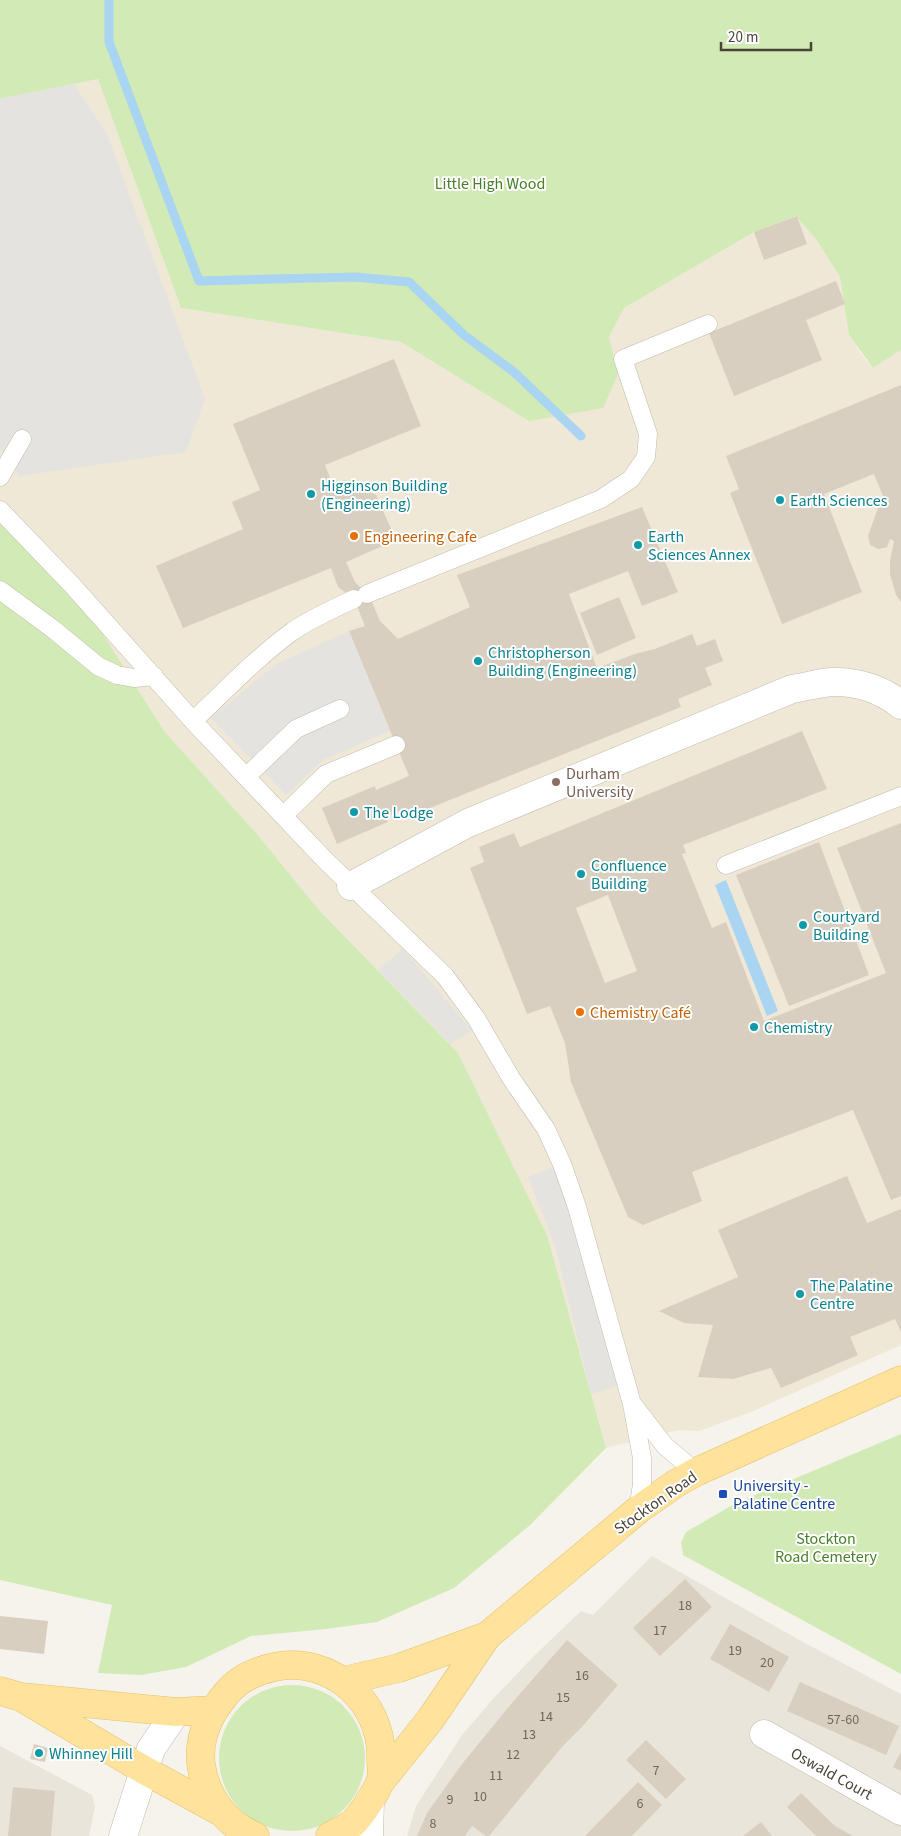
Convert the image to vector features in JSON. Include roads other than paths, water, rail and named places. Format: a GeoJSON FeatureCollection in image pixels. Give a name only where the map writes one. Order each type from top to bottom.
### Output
{"type":"FeatureCollection","features":[{"type":"Feature","properties":{"kind":"main road","name":"Stockton Road"},"geometry":{"type":"LineString","coordinates":[[330,1836],[355,1822],[375,1790],[430,1720],[487,1636],[638,1510],[696,1472],[901,1380]]}},
{"type":"Feature","properties":{"kind":"main road","name":"Stockton Road"},"geometry":{"type":"LineString","coordinates":[[343,1681],[399,1668],[487,1636]]}},
{"type":"Feature","properties":{"kind":"main road"},"geometry":{"type":"LineString","coordinates":[[222,1813],[208,1790],[201,1763],[203,1735],[213,1710],[232,1687],[258,1671],[287,1665],[316,1668],[343,1681],[363,1700],[376,1724],[382,1751],[375,1790]]}},
{"type":"Feature","properties":{"kind":"main road"},"geometry":{"type":"LineString","coordinates":[[10,1694],[176,1712],[213,1710]]}},
{"type":"Feature","properties":{"kind":"main road"},"geometry":{"type":"LineString","coordinates":[[10,1694],[222,1813],[248,1834]]}},
{"type":"Feature","properties":{"kind":"street"},"geometry":{"type":"LineString","coordinates":[[351,886],[468,823],[792,689],[832,682],[868,686],[889,695],[901,705]]}},
{"type":"Feature","properties":{"kind":"street"},"geometry":{"type":"LineString","coordinates":[[123,1836],[151,1749],[176,1712]]}},
{"type":"Feature","properties":{"kind":"street","name":"Oswald Court"},"geometry":{"type":"LineString","coordinates":[[764,1734],[901,1811]]}},
{"type":"Feature","properties":{"kind":"street"},"geometry":{"type":"LineString","coordinates":[[369,1836],[375,1790]]}},
{"type":"Feature","properties":{"kind":"lane"},"geometry":{"type":"LineString","coordinates":[[193,721],[255,662],[293,631],[318,616],[361,596],[601,499],[631,479],[646,458],[648,434],[623,359],[708,324]]}},
{"type":"Feature","properties":{"kind":"lane"},"geometry":{"type":"LineString","coordinates":[[0,477],[22,439]]}},
{"type":"Feature","properties":{"kind":"lane"},"geometry":{"type":"LineString","coordinates":[[0,510],[72,585],[193,721],[283,816],[351,886],[446,976],[476,1018],[511,1078],[546,1129],[562,1164],[577,1207],[632,1404],[642,1458],[642,1484],[638,1510]]}},
{"type":"Feature","properties":{"kind":"lane"},"geometry":{"type":"LineString","coordinates":[[0,590],[53,629],[98,666],[116,675],[134,678],[154,676]]}},
{"type":"Feature","properties":{"kind":"lane"},"geometry":{"type":"LineString","coordinates":[[246,777],[296,730],[340,710]]}},
{"type":"Feature","properties":{"kind":"lane"},"geometry":{"type":"LineString","coordinates":[[283,816],[326,774],[396,745]]}},
{"type":"Feature","properties":{"kind":"lane"},"geometry":{"type":"LineString","coordinates":[[726,865],[901,796]]}},
{"type":"Feature","properties":{"kind":"lane"},"geometry":{"type":"LineString","coordinates":[[632,1404],[665,1446],[696,1472]]}},
{"type":"Feature","properties":{"kind":"water"},"geometry":{"type":"Polygon","coordinates":[[[726,880],[778,1011],[767,1016],[715,885],[726,880]]]}},
{"type":"Feature","properties":{"kind":"waterway"},"geometry":{"type":"LineString","coordinates":[[109,0],[109,42],[199,281],[355,277],[409,282],[464,335],[514,372],[581,436]]}},
{"type":"Feature","properties":{"kind":"place","name":"Higginson Building (Engineering)"},"geometry":{"type":"Point","coordinates":[311,494]}},
{"type":"Feature","properties":{"kind":"place","name":"Earth Sciences"},"geometry":{"type":"Point","coordinates":[780,500]}},
{"type":"Feature","properties":{"kind":"place","name":"Engineering Cafe"},"geometry":{"type":"Point","coordinates":[354,536]}},
{"type":"Feature","properties":{"kind":"place","name":"Earth Sciences Annex"},"geometry":{"type":"Point","coordinates":[638,545]}},
{"type":"Feature","properties":{"kind":"place","name":"Christopherson Building (Engineering)"},"geometry":{"type":"Point","coordinates":[478,661]}},
{"type":"Feature","properties":{"kind":"place","name":"Durham University"},"geometry":{"type":"Point","coordinates":[556,782]}},
{"type":"Feature","properties":{"kind":"place","name":"The Lodge"},"geometry":{"type":"Point","coordinates":[354,812]}},
{"type":"Feature","properties":{"kind":"place","name":"Confluence Building"},"geometry":{"type":"Point","coordinates":[581,874]}},
{"type":"Feature","properties":{"kind":"place","name":"Courtyard Building"},"geometry":{"type":"Point","coordinates":[803,925]}},
{"type":"Feature","properties":{"kind":"place","name":"Chemistry Café"},"geometry":{"type":"Point","coordinates":[580,1012]}},
{"type":"Feature","properties":{"kind":"place","name":"Chemistry"},"geometry":{"type":"Point","coordinates":[754,1027]}},
{"type":"Feature","properties":{"kind":"place","name":"The Palatine Centre"},"geometry":{"type":"Point","coordinates":[800,1294]}},
{"type":"Feature","properties":{"kind":"place","name":"University - Palatine Centre"},"geometry":{"type":"Point","coordinates":[723,1494]}},
{"type":"Feature","properties":{"kind":"place","name":"Whinney Hill"},"geometry":{"type":"Point","coordinates":[39,1753]}},
{"type":"Feature","properties":{"kind":"park label","name":"Little High Wood"},"geometry":{"type":"Point","coordinates":[490,183]}},
{"type":"Feature","properties":{"kind":"park label","name":"Stockton Road Cemetery"},"geometry":{"type":"Point","coordinates":[826,1547]}}]}
